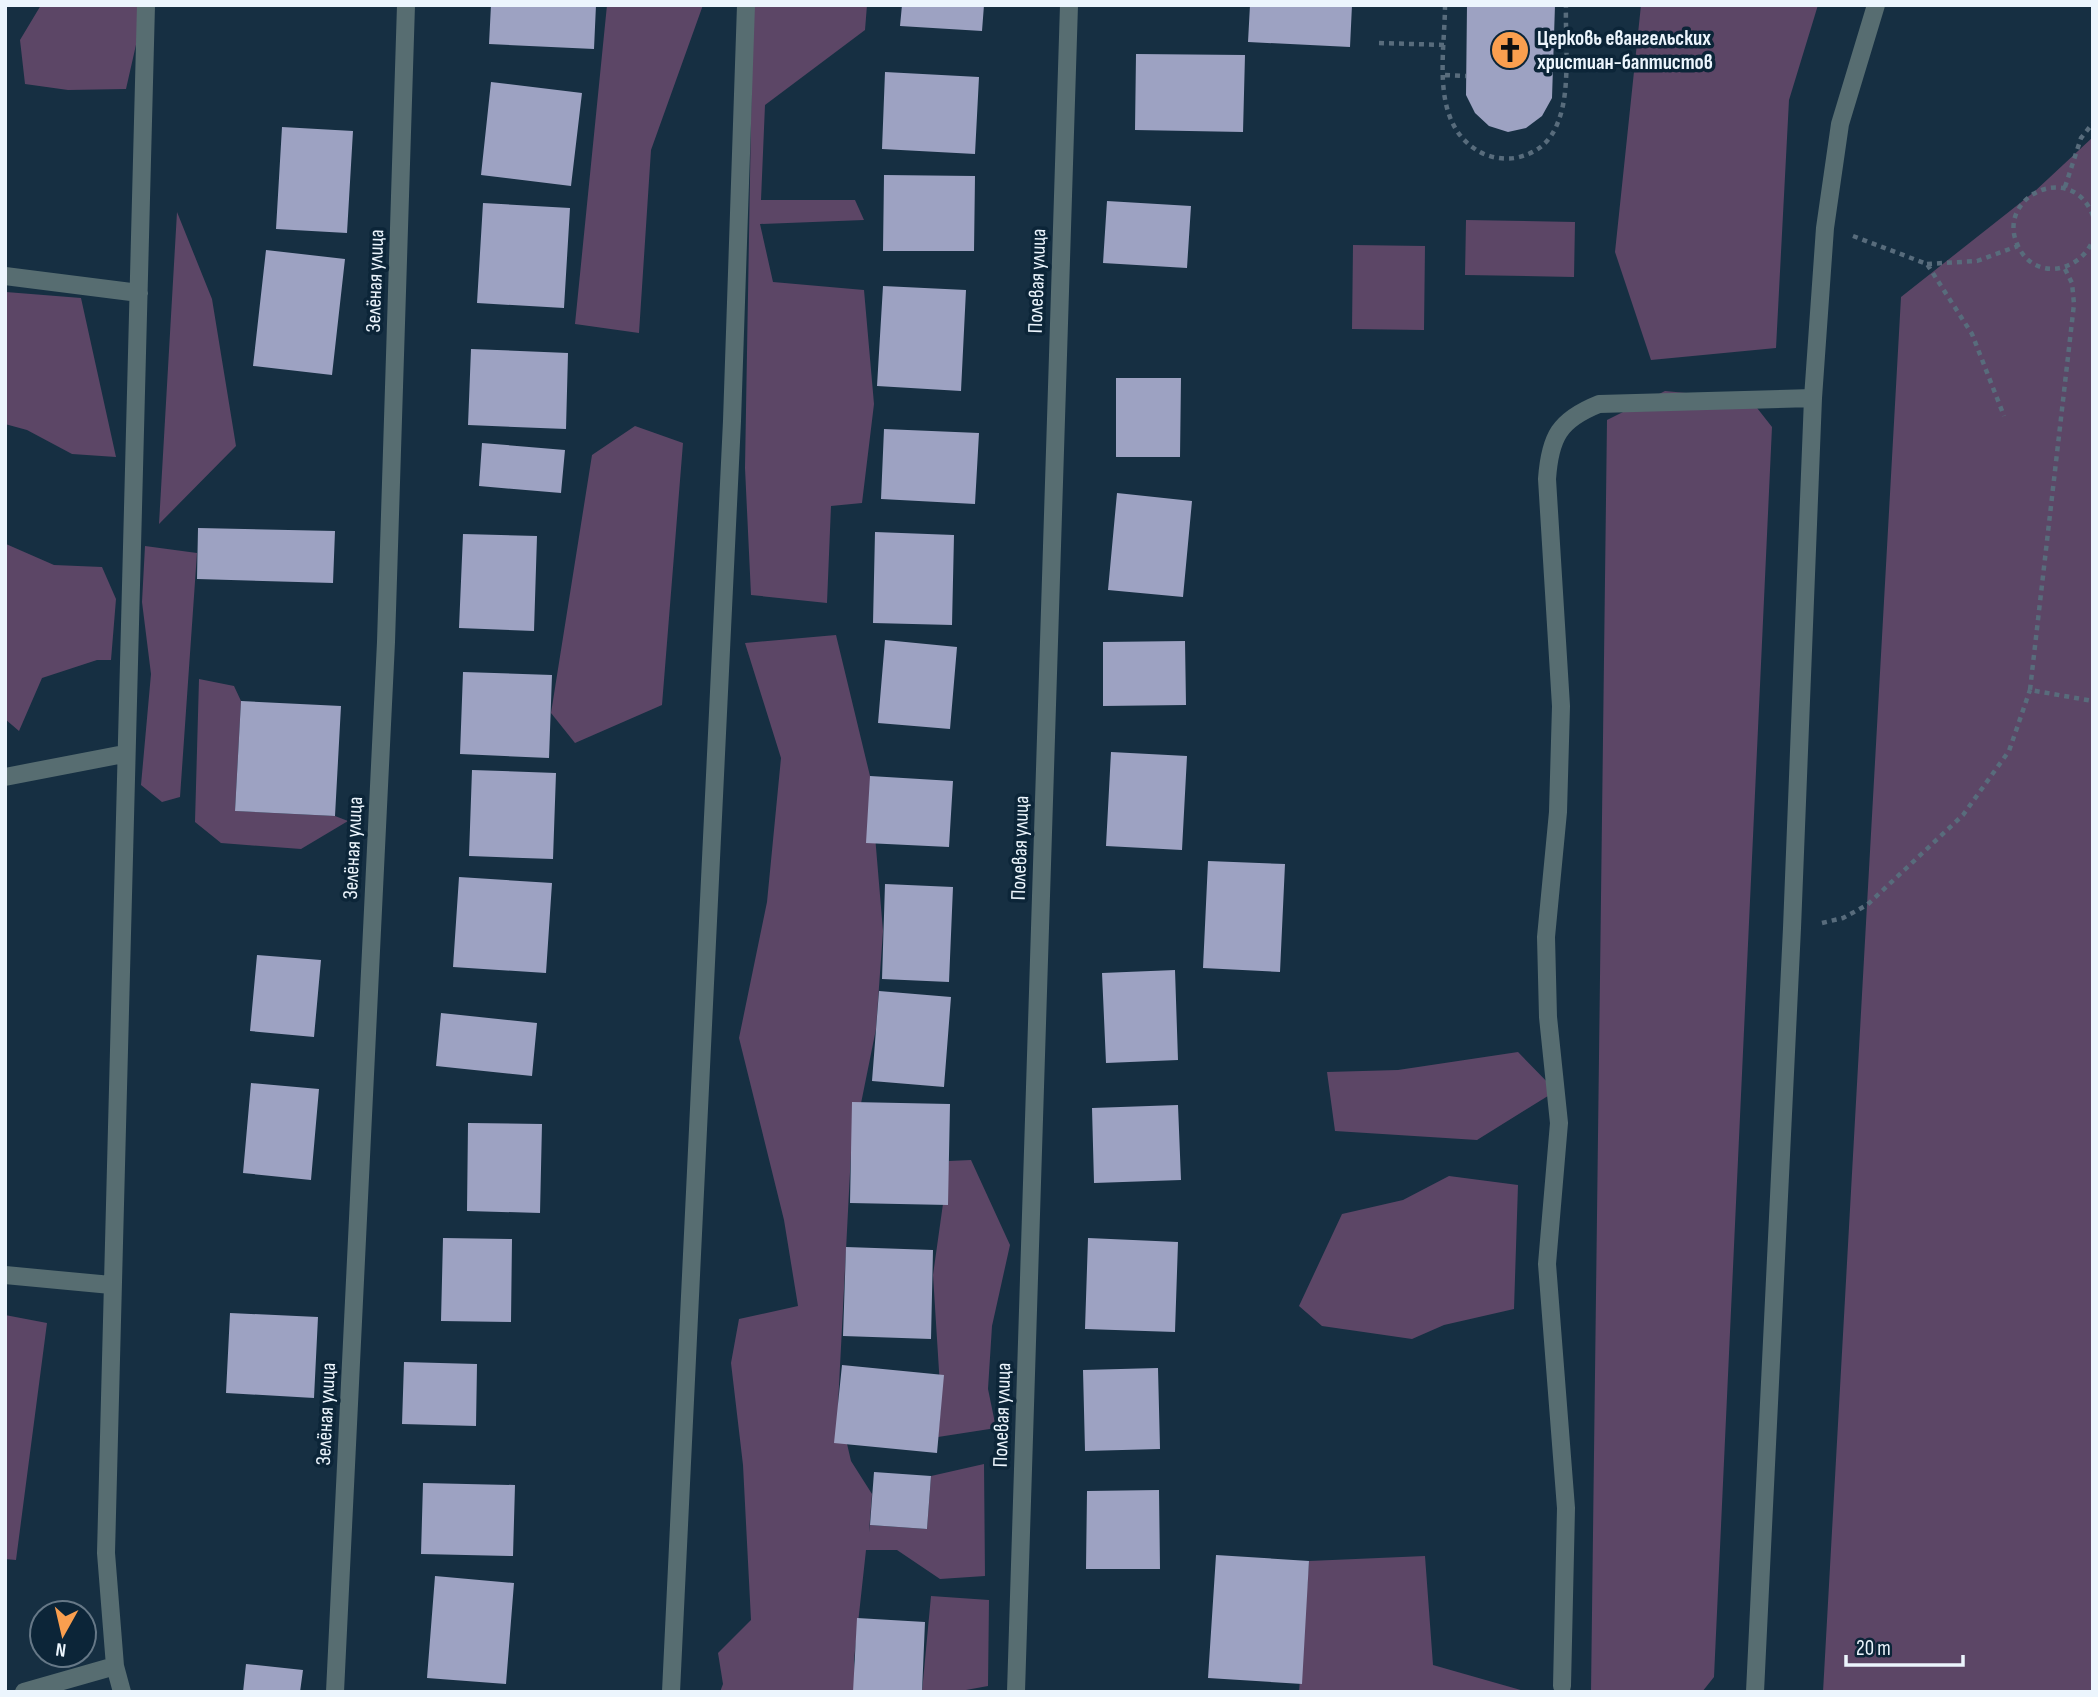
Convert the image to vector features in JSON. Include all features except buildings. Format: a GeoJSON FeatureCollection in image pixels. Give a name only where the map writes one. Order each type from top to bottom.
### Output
{"type":"FeatureCollection","features":[{"type":"Feature","properties":{"kind":"street"},"geometry":{"type":"LineString","coordinates":[[122,1692],[115,1666],[106,1553],[124,754],[146,5]]}},
{"type":"Feature","properties":{"kind":"street","name":"Зелёная улица"},"geometry":{"type":"LineString","coordinates":[[335,1692],[386,656],[406,5]]}},
{"type":"Feature","properties":{"kind":"street"},"geometry":{"type":"LineString","coordinates":[[671,1692],[732,421],[746,5]]}},
{"type":"Feature","properties":{"kind":"street","name":"Полевая улица"},"geometry":{"type":"LineString","coordinates":[[1016,1692],[1069,5]]}},
{"type":"Feature","properties":{"kind":"street"},"geometry":{"type":"LineString","coordinates":[[1755,1692],[1792,928],[1813,398],[1825,228],[1840,124],[1876,5]]}},
{"type":"Feature","properties":{"kind":"street"},"geometry":{"type":"LineString","coordinates":[[5,276],[139,293]]}},
{"type":"Feature","properties":{"kind":"street"},"geometry":{"type":"LineString","coordinates":[[1562,1686],[1566,1508],[1546,1264],[1559,1123],[1548,1017],[1546,937],[1558,813],[1561,706],[1547,479],[1549,452],[1560,428],[1576,413],[1599,404],[1813,398]]}},
{"type":"Feature","properties":{"kind":"street"},"geometry":{"type":"LineString","coordinates":[[5,777],[124,754]]}},
{"type":"Feature","properties":{"kind":"street"},"geometry":{"type":"LineString","coordinates":[[5,1275],[111,1285]]}},
{"type":"Feature","properties":{"kind":"street"},"geometry":{"type":"LineString","coordinates":[[24,1692],[115,1666]]}},
{"type":"Feature","properties":{"kind":"path"},"geometry":{"type":"LineString","coordinates":[[1445,5],[1444,75],[1448,121],[1462,141],[1482,154],[1507,159],[1529,155],[1548,141],[1559,122],[1564,99],[1566,5]]}},
{"type":"Feature","properties":{"kind":"path"},"geometry":{"type":"LineString","coordinates":[[1379,43],[1445,46]]}},
{"type":"Feature","properties":{"kind":"path"},"geometry":{"type":"LineString","coordinates":[[1444,75],[1466,76]]}},
{"type":"Feature","properties":{"kind":"path"},"geometry":{"type":"LineString","coordinates":[[2065,187],[2081,138],[2093,123]]}},
{"type":"Feature","properties":{"kind":"path"},"geometry":{"type":"LineString","coordinates":[[2093,216],[2079,194],[2065,187],[2034,192],[2021,205],[2016,216],[2018,246],[2036,264],[2051,269],[2065,269],[2079,261],[2093,240]]}},
{"type":"Feature","properties":{"kind":"path"},"geometry":{"type":"LineString","coordinates":[[1825,228],[1874,241],[1927,264],[1976,261],[2018,246]]}},
{"type":"Feature","properties":{"kind":"path"},"geometry":{"type":"LineString","coordinates":[[1927,264],[1972,334],[2004,416]]}},
{"type":"Feature","properties":{"kind":"path"},"geometry":{"type":"LineString","coordinates":[[1792,928],[1843,918],[1867,905],[1963,815],[2009,751],[2031,690],[2074,304],[2072,284],[2065,269]]}},
{"type":"Feature","properties":{"kind":"path"},"geometry":{"type":"LineString","coordinates":[[2031,690],[2093,701]]}},
{"type":"Feature","properties":{"kind":"shaded area"},"geometry":{"type":"Polygon","coordinates":[[[41,5],[145,5],[126,89],[68,90],[25,84],[20,40],[41,5]]]}},
{"type":"Feature","properties":{"kind":"shaded area"},"geometry":{"type":"Polygon","coordinates":[[[607,5],[703,5],[651,150],[639,333],[575,324],[607,5]]]}},
{"type":"Feature","properties":{"kind":"shaded area"},"geometry":{"type":"Polygon","coordinates":[[[753,5],[867,5],[865,30],[765,105],[761,200],[855,200],[864,220],[760,224],[773,282],[864,290],[874,404],[862,503],[831,506],[827,603],[751,595],[745,468],[753,5]]]}},
{"type":"Feature","properties":{"kind":"shaded area"},"geometry":{"type":"Polygon","coordinates":[[[1641,5],[1818,5],[1789,100],[1776,348],[1651,360],[1615,252],[1641,5]]]}},
{"type":"Feature","properties":{"kind":"shaded area"},"geometry":{"type":"Polygon","coordinates":[[[2093,137],[2093,1692],[1823,1692],[1901,297],[2034,192],[2093,137]]]}},
{"type":"Feature","properties":{"kind":"shaded area"},"geometry":{"type":"Polygon","coordinates":[[[177,212],[212,299],[236,446],[159,524],[177,212]]]}},
{"type":"Feature","properties":{"kind":"shaded area"},"geometry":{"type":"Polygon","coordinates":[[[1466,220],[1575,222],[1574,277],[1465,275],[1466,220]]]}},
{"type":"Feature","properties":{"kind":"shaded area"},"geometry":{"type":"Polygon","coordinates":[[[1353,245],[1425,246],[1424,330],[1352,329],[1353,245]]]}},
{"type":"Feature","properties":{"kind":"shaded area"},"geometry":{"type":"Polygon","coordinates":[[[6,292],[81,298],[116,457],[72,454],[27,430],[5,424],[6,292]]]}},
{"type":"Feature","properties":{"kind":"shaded area"},"geometry":{"type":"Polygon","coordinates":[[[1665,391],[1750,399],[1772,427],[1714,1677],[1702,1692],[1591,1692],[1607,420],[1665,391]]]}},
{"type":"Feature","properties":{"kind":"shaded area"},"geometry":{"type":"Polygon","coordinates":[[[635,426],[683,443],[662,705],[575,743],[551,713],[592,455],[635,426]]]}},
{"type":"Feature","properties":{"kind":"shaded area"},"geometry":{"type":"Polygon","coordinates":[[[6,544],[54,565],[102,567],[116,599],[111,660],[97,660],[42,678],[19,731],[5,719],[6,544]]]}},
{"type":"Feature","properties":{"kind":"shaded area"},"geometry":{"type":"Polygon","coordinates":[[[145,546],[197,553],[180,797],[162,802],[141,785],[151,674],[142,602],[145,546]]]}},
{"type":"Feature","properties":{"kind":"shaded area"},"geometry":{"type":"Polygon","coordinates":[[[836,635],[870,776],[883,931],[876,1029],[851,1153],[838,1405],[851,1461],[872,1494],[869,1532],[870,1525],[927,1529],[931,1476],[984,1464],[985,1576],[940,1579],[897,1550],[866,1550],[854,1660],[856,1692],[720,1692],[723,1684],[718,1653],[751,1620],[743,1465],[731,1363],[739,1319],[798,1306],[784,1220],[739,1038],[767,902],[781,758],[745,643],[836,635]]]}},
{"type":"Feature","properties":{"kind":"shaded area"},"geometry":{"type":"Polygon","coordinates":[[[199,679],[234,686],[241,701],[235,811],[335,816],[348,821],[301,849],[221,843],[195,822],[199,679]]]}},
{"type":"Feature","properties":{"kind":"shaded area"},"geometry":{"type":"Polygon","coordinates":[[[1518,1052],[1556,1091],[1477,1140],[1335,1131],[1327,1072],[1398,1070],[1518,1052]]]}},
{"type":"Feature","properties":{"kind":"shaded area"},"geometry":{"type":"Polygon","coordinates":[[[971,1160],[1010,1245],[992,1326],[988,1389],[996,1428],[938,1437],[941,1403],[933,1275],[949,1161],[971,1160]]]}},
{"type":"Feature","properties":{"kind":"shaded area"},"geometry":{"type":"Polygon","coordinates":[[[1449,1176],[1518,1185],[1514,1309],[1444,1325],[1412,1339],[1322,1326],[1299,1306],[1342,1214],[1403,1200],[1449,1176]]]}},
{"type":"Feature","properties":{"kind":"shaded area"},"geometry":{"type":"Polygon","coordinates":[[[5,1315],[47,1323],[16,1560],[5,1559],[5,1315]]]}},
{"type":"Feature","properties":{"kind":"shaded area"},"geometry":{"type":"Polygon","coordinates":[[[1425,1556],[1433,1665],[1528,1692],[1299,1692],[1309,1561],[1425,1556]]]}},
{"type":"Feature","properties":{"kind":"shaded area"},"geometry":{"type":"Polygon","coordinates":[[[931,1596],[989,1600],[988,1686],[955,1692],[922,1692],[931,1596]]]}},
{"type":"Feature","properties":{"kind":"place","name":"Церковь евангельских христиан-баптистов"},"geometry":{"type":"Point","coordinates":[1510,50]}}]}
